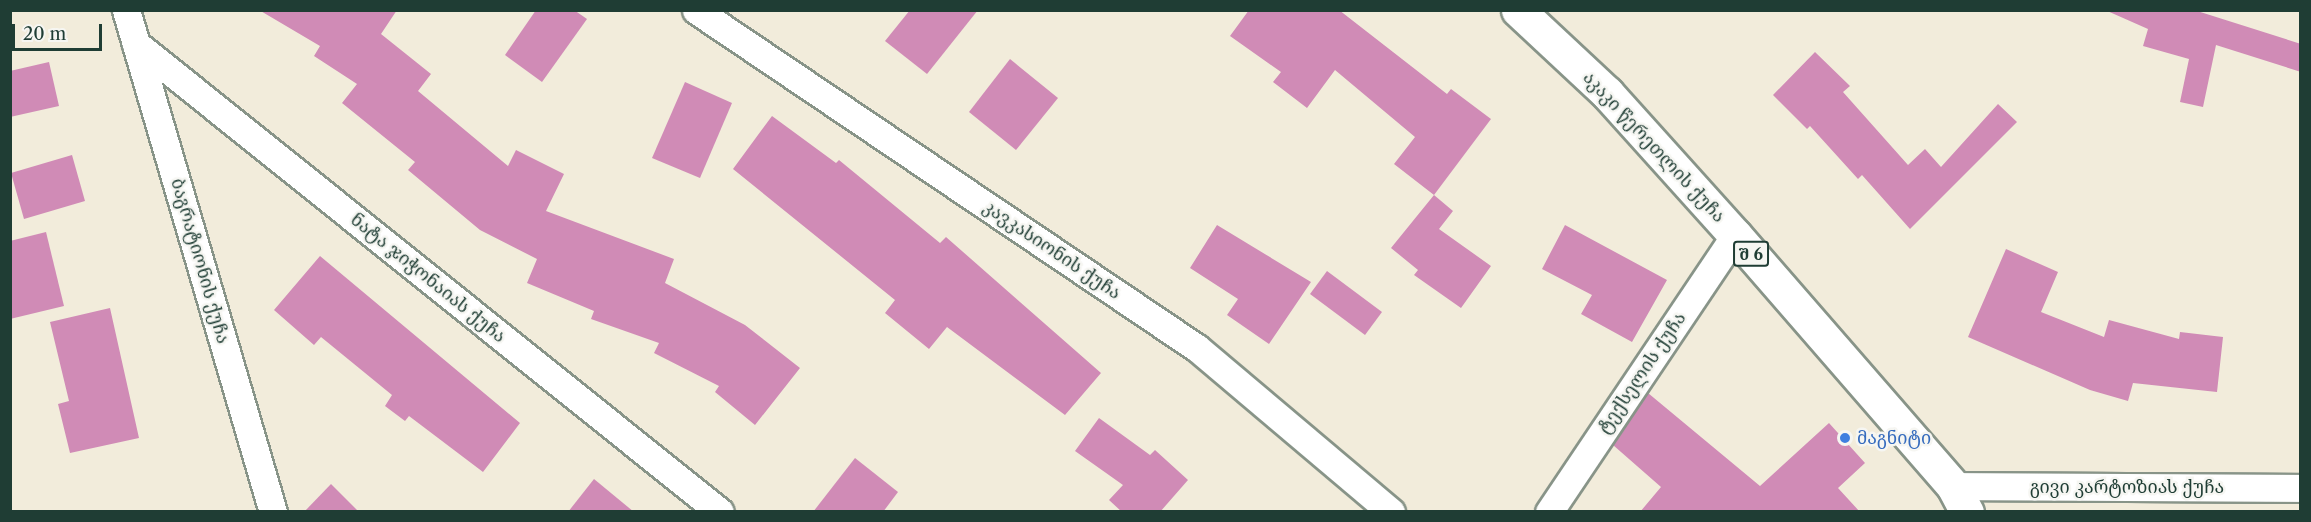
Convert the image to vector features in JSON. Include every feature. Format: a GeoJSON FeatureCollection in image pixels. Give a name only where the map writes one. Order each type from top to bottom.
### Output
{"type":"FeatureCollection","features":[{"type":"Feature","properties":{"kind":"main road","name":"აკაკი წერეთლის ქუჩა"},"geometry":{"type":"LineString","coordinates":[[1518,10],[1607,93],[1735,235],[1960,499]]}},
{"type":"Feature","properties":{"kind":"street","name":"ბაგრატიონის ქუჩა"},"geometry":{"type":"LineString","coordinates":[[126,10],[273,512]]}},
{"type":"Feature","properties":{"kind":"street","name":"კავკასიონის ქუჩა"},"geometry":{"type":"LineString","coordinates":[[696,10],[1197,348],[1391,512]]}},
{"type":"Feature","properties":{"kind":"street","name":"ნატა ჯიჭონაიას ქუჩა"},"geometry":{"type":"LineString","coordinates":[[136,44],[720,512]]}},
{"type":"Feature","properties":{"kind":"street","name":"ტექსელის ქუჩა"},"geometry":{"type":"LineString","coordinates":[[1549,512],[1735,235]]}},
{"type":"Feature","properties":{"kind":"street","name":"გივი კარტოზიას ქუჩა"},"geometry":{"type":"LineString","coordinates":[[1960,499],[2301,488]]}},
{"type":"Feature","properties":{"kind":"building"},"geometry":{"type":"Polygon","coordinates":[[[259,10],[397,10],[381,34],[431,74],[418,91],[508,166],[516,150],[564,174],[546,211],[674,259],[665,283],[745,325],[800,368],[755,425],[715,392],[719,386],[654,353],[659,343],[591,319],[594,311],[527,283],[537,259],[480,230],[408,170],[415,162],[342,103],[357,84],[314,56],[320,46],[259,10]]]}},
{"type":"Feature","properties":{"kind":"building"},"geometry":{"type":"Polygon","coordinates":[[[536,10],[574,10],[587,19],[542,82],[505,55],[536,10]]]}},
{"type":"Feature","properties":{"kind":"building"},"geometry":{"type":"Polygon","coordinates":[[[910,10],[978,10],[927,74],[885,41],[910,10]]]}},
{"type":"Feature","properties":{"kind":"building"},"geometry":{"type":"Polygon","coordinates":[[[1249,10],[1339,10],[1447,94],[1451,89],[1491,119],[1434,195],[1394,164],[1415,137],[1335,70],[1307,108],[1273,82],[1281,72],[1230,36],[1249,10]]]}},
{"type":"Feature","properties":{"kind":"building"},"geometry":{"type":"Polygon","coordinates":[[[2105,10],[2194,10],[2301,44],[2301,72],[2216,45],[2203,107],[2180,102],[2189,59],[2143,46],[2148,29],[2105,10]]]}},
{"type":"Feature","properties":{"kind":"building"},"geometry":{"type":"Polygon","coordinates":[[[1815,52],[1850,86],[1843,92],[1908,165],[1925,149],[1941,167],[1998,104],[2017,122],[1910,229],[1862,175],[1858,179],[1810,126],[1807,129],[1773,95],[1815,52]]]}},
{"type":"Feature","properties":{"kind":"building"},"geometry":{"type":"Polygon","coordinates":[[[1010,59],[1058,98],[1016,150],[969,112],[1010,59]]]}},
{"type":"Feature","properties":{"kind":"building"},"geometry":{"type":"Polygon","coordinates":[[[49,62],[59,106],[10,117],[10,71],[49,62]]]}},
{"type":"Feature","properties":{"kind":"building"},"geometry":{"type":"Polygon","coordinates":[[[685,82],[732,103],[700,178],[652,158],[685,82]]]}},
{"type":"Feature","properties":{"kind":"building"},"geometry":{"type":"Polygon","coordinates":[[[772,116],[836,163],[839,160],[940,243],[946,237],[1101,373],[1065,415],[947,327],[929,349],[885,313],[895,300],[733,169],[772,116]]]}},
{"type":"Feature","properties":{"kind":"building"},"geometry":{"type":"Polygon","coordinates":[[[72,155],[85,201],[24,219],[11,173],[72,155]]]}},
{"type":"Feature","properties":{"kind":"building"},"geometry":{"type":"Polygon","coordinates":[[[1434,195],[1453,211],[1439,229],[1491,266],[1461,308],[1414,275],[1418,270],[1391,248],[1434,195]]]}},
{"type":"Feature","properties":{"kind":"building"},"geometry":{"type":"Polygon","coordinates":[[[1217,225],[1311,282],[1269,344],[1227,315],[1238,299],[1190,268],[1217,225]]]}},
{"type":"Feature","properties":{"kind":"building"},"geometry":{"type":"Polygon","coordinates":[[[1565,225],[1667,280],[1632,342],[1581,314],[1592,295],[1542,269],[1565,225]]]}},
{"type":"Feature","properties":{"kind":"building"},"geometry":{"type":"Polygon","coordinates":[[[46,232],[64,306],[10,319],[10,241],[46,232]]]}},
{"type":"Feature","properties":{"kind":"building"},"geometry":{"type":"Polygon","coordinates":[[[2006,249],[2058,272],[2041,312],[2104,337],[2109,320],[2179,339],[2180,332],[2223,337],[2217,392],[2133,383],[2128,401],[2090,390],[1968,337],[2006,249]]]}},
{"type":"Feature","properties":{"kind":"building"},"geometry":{"type":"Polygon","coordinates":[[[320,256],[520,423],[483,472],[409,416],[405,421],[385,406],[392,395],[321,337],[314,345],[274,310],[320,256]]]}},
{"type":"Feature","properties":{"kind":"building"},"geometry":{"type":"Polygon","coordinates":[[[1327,271],[1382,312],[1365,335],[1310,294],[1327,271]]]}},
{"type":"Feature","properties":{"kind":"building"},"geometry":{"type":"Polygon","coordinates":[[[110,308],[139,438],[70,453],[58,404],[69,401],[50,322],[110,308]]]}},
{"type":"Feature","properties":{"kind":"building"},"geometry":{"type":"Polygon","coordinates":[[[1648,393],[1760,486],[1829,423],[1865,463],[1838,488],[1860,512],[1640,512],[1661,487],[1613,445],[1648,393]]]}},
{"type":"Feature","properties":{"kind":"building"},"geometry":{"type":"Polygon","coordinates":[[[1099,418],[1150,455],[1155,450],[1188,480],[1160,512],[1122,512],[1109,500],[1123,485],[1075,451],[1099,418]]]}},
{"type":"Feature","properties":{"kind":"building"},"geometry":{"type":"Polygon","coordinates":[[[855,458],[898,492],[883,512],[813,512],[855,458]]]}},
{"type":"Feature","properties":{"kind":"building"},"geometry":{"type":"Polygon","coordinates":[[[594,479],[634,512],[568,512],[594,479]]]}},
{"type":"Feature","properties":{"kind":"building"},"geometry":{"type":"Polygon","coordinates":[[[331,484],[359,512],[304,512],[331,484]]]}},
{"type":"Feature","properties":{"kind":"place","name":"მაგნიტი"},"geometry":{"type":"Point","coordinates":[1845,438]}}]}
